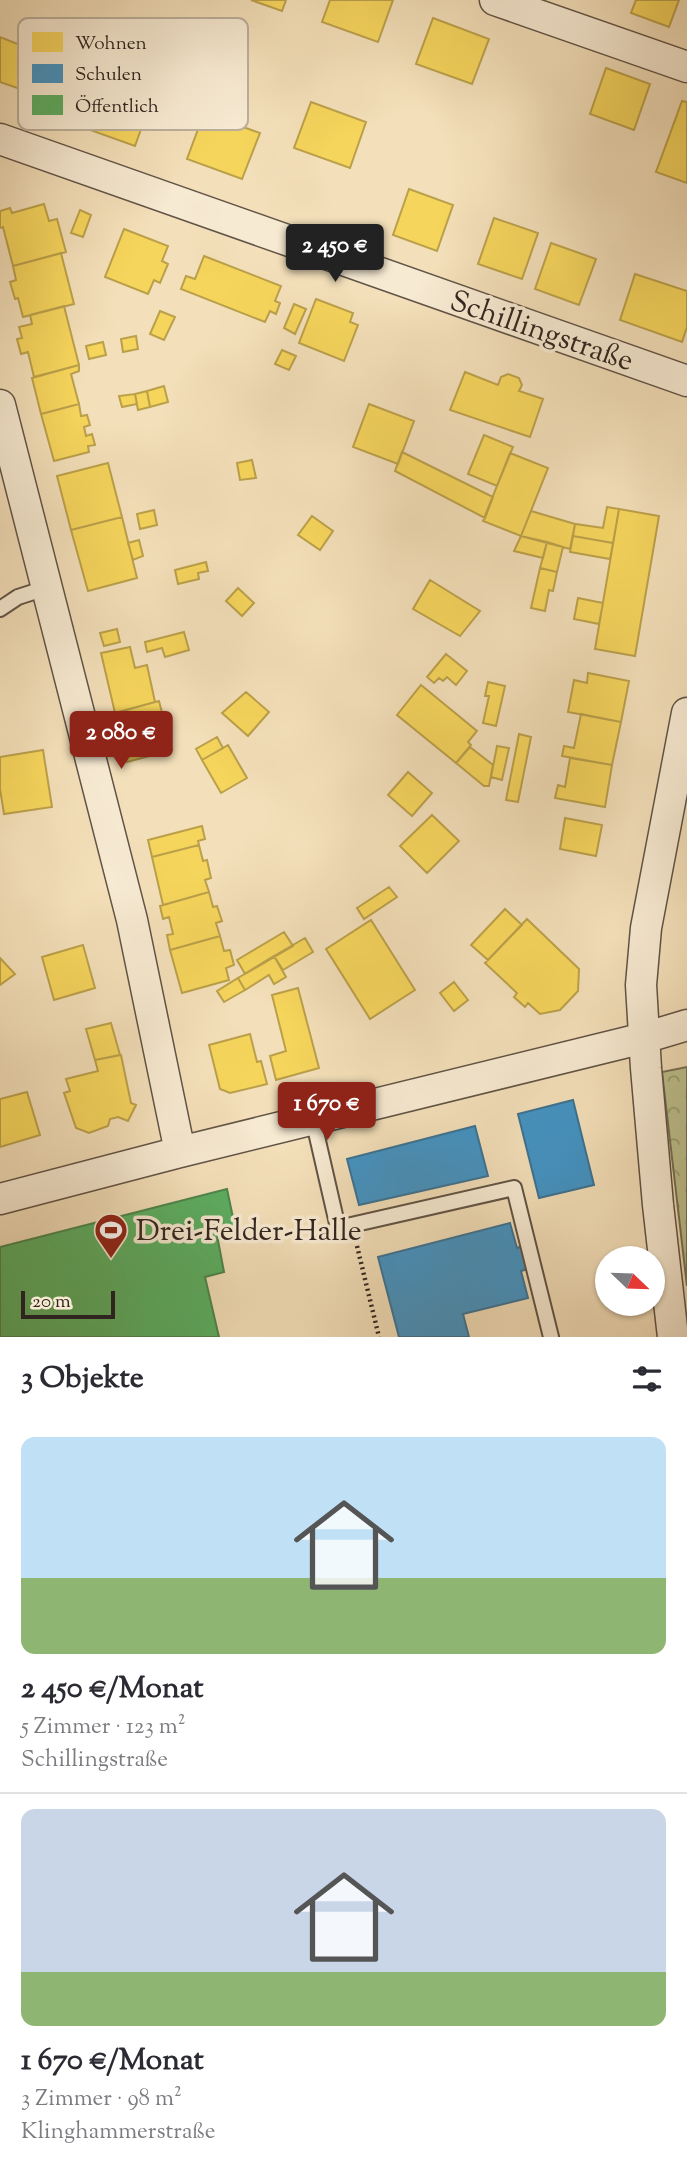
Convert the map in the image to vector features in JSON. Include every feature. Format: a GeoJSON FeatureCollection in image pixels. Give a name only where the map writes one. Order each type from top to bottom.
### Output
{"type":"FeatureCollection","features":[{"type":"Feature","properties":{"kind":"street"},"geometry":{"type":"LineString","coordinates":[[495,0],[687,68]]}},
{"type":"Feature","properties":{"kind":"street","name":"Schillingstraße"},"geometry":{"type":"LineString","coordinates":[[0,139],[687,381]]}},
{"type":"Feature","properties":{"kind":"street"},"geometry":{"type":"LineString","coordinates":[[0,405],[46,588],[75,688],[132,920],[180,1152]]}},
{"type":"Feature","properties":{"kind":"street"},"geometry":{"type":"LineString","coordinates":[[673,1337],[658,1205],[641,985],[646,928],[687,713]]}},
{"type":"Feature","properties":{"kind":"street"},"geometry":{"type":"LineString","coordinates":[[0,1199],[687,1025]]}},
{"type":"Feature","properties":{"kind":"lane"},"geometry":{"type":"LineString","coordinates":[[0,609],[18,597],[46,588]]}},
{"type":"Feature","properties":{"kind":"lane"},"geometry":{"type":"LineString","coordinates":[[313,1119],[338,1228],[514,1188],[551,1337]]}},
{"type":"Feature","properties":{"kind":"path"},"geometry":{"type":"LineString","coordinates":[[351,1225],[379,1337]]}},
{"type":"Feature","properties":{"kind":"green space"},"geometry":{"type":"Polygon","coordinates":[[[687,1067],[687,1286],[662,1072],[687,1067]]]}},
{"type":"Feature","properties":{"kind":"building: Wohnen"},"geometry":{"type":"Polygon","coordinates":[[[251,0],[286,0],[282,11],[251,0]]]}},
{"type":"Feature","properties":{"kind":"building: Wohnen"},"geometry":{"type":"Polygon","coordinates":[[[330,0],[393,0],[378,42],[322,22],[330,0]]]}},
{"type":"Feature","properties":{"kind":"building: Wohnen"},"geometry":{"type":"Polygon","coordinates":[[[636,0],[679,0],[669,27],[631,13],[636,0]]]}},
{"type":"Feature","properties":{"kind":"building: Wohnen"},"geometry":{"type":"Polygon","coordinates":[[[433,18],[489,39],[472,84],[416,64],[433,18]]]}},
{"type":"Feature","properties":{"kind":"building: Wohnen"},"geometry":{"type":"Polygon","coordinates":[[[0,37],[18,44],[18,88],[0,82],[0,37]]]}},
{"type":"Feature","properties":{"kind":"building: Wohnen"},"geometry":{"type":"Polygon","coordinates":[[[606,68],[650,84],[634,130],[590,114],[606,68]]]}},
{"type":"Feature","properties":{"kind":"building: Wohnen"},"geometry":{"type":"Polygon","coordinates":[[[682,101],[687,102],[687,183],[656,172],[682,101]]]}},
{"type":"Feature","properties":{"kind":"building: Wohnen"},"geometry":{"type":"Polygon","coordinates":[[[311,102],[366,122],[350,168],[294,148],[311,102]]]}},
{"type":"Feature","properties":{"kind":"building: Wohnen"},"geometry":{"type":"Polygon","coordinates":[[[248,129],[260,133],[242,179],[187,159],[198,130],[248,129]]]}},
{"type":"Feature","properties":{"kind":"building: Wohnen"},"geometry":{"type":"Polygon","coordinates":[[[90,130],[141,130],[135,146],[90,130]]]}},
{"type":"Feature","properties":{"kind":"building: Wohnen"},"geometry":{"type":"Polygon","coordinates":[[[409,189],[453,205],[437,251],[393,235],[409,189]]]}},
{"type":"Feature","properties":{"kind":"building: Wohnen"},"geometry":{"type":"Polygon","coordinates":[[[44,204],[49,221],[57,219],[66,252],[13,266],[3,227],[0,228],[0,211],[10,208],[12,213],[44,204]]]}},
{"type":"Feature","properties":{"kind":"building: Wohnen"},"geometry":{"type":"Polygon","coordinates":[[[80,210],[91,215],[83,237],[71,233],[80,210]]]}},
{"type":"Feature","properties":{"kind":"building: Wohnen"},"geometry":{"type":"Polygon","coordinates":[[[494,218],[538,233],[522,279],[478,264],[494,218]]]}},
{"type":"Feature","properties":{"kind":"building: Wohnen"},"geometry":{"type":"Polygon","coordinates":[[[124,229],[168,246],[162,261],[168,264],[160,283],[154,280],[148,294],[105,277],[124,229]]]}},
{"type":"Feature","properties":{"kind":"building: Wohnen"},"geometry":{"type":"Polygon","coordinates":[[[551,243],[596,259],[579,305],[535,289],[551,243]]]}},
{"type":"Feature","properties":{"kind":"building: Wohnen"},"geometry":{"type":"Polygon","coordinates":[[[61,253],[74,304],[23,317],[10,282],[16,280],[13,266],[61,253]]]}},
{"type":"Feature","properties":{"kind":"building: Wohnen"},"geometry":{"type":"Polygon","coordinates":[[[204,256],[281,286],[275,301],[280,303],[276,314],[270,311],[265,322],[181,289],[186,276],[195,279],[204,256]]]}},
{"type":"Feature","properties":{"kind":"building: Wohnen"},"geometry":{"type":"Polygon","coordinates":[[[635,274],[687,291],[687,327],[682,342],[620,320],[635,274]]]}},
{"type":"Feature","properties":{"kind":"building: Wohnen"},"geometry":{"type":"Polygon","coordinates":[[[316,299],[353,313],[350,322],[358,325],[344,361],[299,343],[316,299]]]}},
{"type":"Feature","properties":{"kind":"building: Wohnen"},"geometry":{"type":"Polygon","coordinates":[[[294,304],[306,309],[295,334],[284,328],[294,304]]]}},
{"type":"Feature","properties":{"kind":"building: Wohnen"},"geometry":{"type":"Polygon","coordinates":[[[64,306],[79,365],[34,377],[28,352],[21,354],[17,339],[22,338],[19,327],[32,324],[30,315],[64,306]]]}},
{"type":"Feature","properties":{"kind":"building: Wohnen"},"geometry":{"type":"Polygon","coordinates":[[[160,311],[175,317],[164,340],[150,334],[160,311]]]}},
{"type":"Feature","properties":{"kind":"building: Wohnen"},"geometry":{"type":"Polygon","coordinates":[[[136,336],[138,349],[123,352],[121,339],[136,336]]]}},
{"type":"Feature","properties":{"kind":"building: Wohnen"},"geometry":{"type":"Polygon","coordinates":[[[103,342],[106,355],[89,359],[86,346],[103,342]]]}},
{"type":"Feature","properties":{"kind":"building: Wohnen"},"geometry":{"type":"Polygon","coordinates":[[[282,350],[296,356],[289,370],[275,364],[282,350]]]}},
{"type":"Feature","properties":{"kind":"building: Wohnen"},"geometry":{"type":"Polygon","coordinates":[[[79,365],[79,371],[71,374],[79,404],[41,414],[32,378],[79,365]]]}},
{"type":"Feature","properties":{"kind":"building: Wohnen"},"geometry":{"type":"Polygon","coordinates":[[[465,372],[498,385],[501,377],[508,374],[519,378],[522,385],[519,391],[543,399],[530,437],[450,410],[465,372]]]}},
{"type":"Feature","properties":{"kind":"building: Wohnen"},"geometry":{"type":"Polygon","coordinates":[[[164,386],[168,402],[150,407],[147,391],[164,386]]]}},
{"type":"Feature","properties":{"kind":"building: Wohnen"},"geometry":{"type":"Polygon","coordinates":[[[147,391],[150,407],[138,410],[135,394],[147,391]]]}},
{"type":"Feature","properties":{"kind":"building: Wohnen"},"geometry":{"type":"Polygon","coordinates":[[[135,394],[137,404],[122,407],[119,396],[135,394]]]}},
{"type":"Feature","properties":{"kind":"building: Wohnen"},"geometry":{"type":"Polygon","coordinates":[[[79,404],[81,416],[87,415],[90,425],[84,427],[86,436],[92,434],[95,445],[88,446],[89,452],[54,461],[41,414],[79,404]]]}},
{"type":"Feature","properties":{"kind":"building: Wohnen"},"geometry":{"type":"Polygon","coordinates":[[[369,404],[414,421],[398,464],[353,447],[369,404]]]}},
{"type":"Feature","properties":{"kind":"building: Wohnen"},"geometry":{"type":"Polygon","coordinates":[[[484,435],[513,447],[497,486],[468,474],[484,435]]]}},
{"type":"Feature","properties":{"kind":"building: Wohnen"},"geometry":{"type":"Polygon","coordinates":[[[402,452],[493,497],[485,518],[395,471],[402,452]]]}},
{"type":"Feature","properties":{"kind":"building: Wohnen"},"geometry":{"type":"Polygon","coordinates":[[[510,453],[548,468],[521,536],[483,521],[510,453]]]}},
{"type":"Feature","properties":{"kind":"building: Wohnen"},"geometry":{"type":"Polygon","coordinates":[[[252,460],[256,478],[240,480],[237,463],[252,460]]]}},
{"type":"Feature","properties":{"kind":"building: Wohnen"},"geometry":{"type":"Polygon","coordinates":[[[108,463],[122,517],[71,530],[57,476],[108,463]]]}},
{"type":"Feature","properties":{"kind":"building: Wohnen"},"geometry":{"type":"Polygon","coordinates":[[[607,507],[619,509],[613,543],[573,536],[575,524],[603,528],[607,507]]]}},
{"type":"Feature","properties":{"kind":"building: Wohnen"},"geometry":{"type":"Polygon","coordinates":[[[619,509],[659,516],[635,656],[595,649],[619,509]]]}},
{"type":"Feature","properties":{"kind":"building: Wohnen"},"geometry":{"type":"Polygon","coordinates":[[[154,510],[157,525],[140,529],[137,514],[154,510]]]}},
{"type":"Feature","properties":{"kind":"building: Wohnen"},"geometry":{"type":"Polygon","coordinates":[[[531,511],[575,524],[570,549],[521,536],[531,511]]]}},
{"type":"Feature","properties":{"kind":"building: Wohnen"},"geometry":{"type":"Polygon","coordinates":[[[312,516],[333,531],[320,550],[298,535],[312,516]]]}},
{"type":"Feature","properties":{"kind":"building: Wohnen"},"geometry":{"type":"Polygon","coordinates":[[[122,517],[137,578],[88,591],[71,530],[122,517]]]}},
{"type":"Feature","properties":{"kind":"building: Wohnen"},"geometry":{"type":"Polygon","coordinates":[[[521,536],[547,542],[543,558],[514,551],[521,536]]]}},
{"type":"Feature","properties":{"kind":"building: Wohnen"},"geometry":{"type":"Polygon","coordinates":[[[573,536],[613,543],[610,559],[570,552],[573,536]]]}},
{"type":"Feature","properties":{"kind":"building: Wohnen"},"geometry":{"type":"Polygon","coordinates":[[[139,540],[143,556],[133,560],[128,543],[139,540]]]}},
{"type":"Feature","properties":{"kind":"building: Wohnen"},"geometry":{"type":"Polygon","coordinates":[[[547,542],[563,547],[557,572],[540,568],[547,542]]]}},
{"type":"Feature","properties":{"kind":"building: Wohnen"},"geometry":{"type":"Polygon","coordinates":[[[206,562],[208,571],[198,573],[199,579],[178,584],[175,570],[206,562]]]}},
{"type":"Feature","properties":{"kind":"building: Wohnen"},"geometry":{"type":"Polygon","coordinates":[[[540,568],[557,572],[553,591],[549,590],[545,611],[531,608],[540,568]]]}},
{"type":"Feature","properties":{"kind":"building: Wohnen"},"geometry":{"type":"Polygon","coordinates":[[[430,580],[480,611],[460,636],[413,609],[430,580]]]}},
{"type":"Feature","properties":{"kind":"building: Wohnen"},"geometry":{"type":"Polygon","coordinates":[[[238,588],[254,603],[242,616],[226,601],[238,588]]]}},
{"type":"Feature","properties":{"kind":"building: Wohnen"},"geometry":{"type":"Polygon","coordinates":[[[578,598],[603,603],[599,624],[574,619],[578,598]]]}},
{"type":"Feature","properties":{"kind":"building: Wohnen"},"geometry":{"type":"Polygon","coordinates":[[[117,629],[120,642],[104,646],[100,633],[117,629]]]}},
{"type":"Feature","properties":{"kind":"building: Wohnen"},"geometry":{"type":"Polygon","coordinates":[[[184,632],[189,650],[165,657],[162,648],[147,652],[145,642],[184,632]]]}},
{"type":"Feature","properties":{"kind":"building: Wohnen"},"geometry":{"type":"Polygon","coordinates":[[[130,647],[135,668],[147,665],[155,702],[115,713],[101,653],[130,647]]]}},
{"type":"Feature","properties":{"kind":"building: Wohnen"},"geometry":{"type":"Polygon","coordinates":[[[446,654],[467,671],[456,685],[447,677],[443,681],[439,678],[434,683],[427,677],[446,654]]]}},
{"type":"Feature","properties":{"kind":"building: Wohnen"},"geometry":{"type":"Polygon","coordinates":[[[588,673],[629,681],[621,722],[568,712],[574,680],[587,683],[588,673]]]}},
{"type":"Feature","properties":{"kind":"building: Wohnen"},"geometry":{"type":"Polygon","coordinates":[[[488,682],[505,686],[496,726],[483,723],[489,696],[485,696],[488,682]]]}},
{"type":"Feature","properties":{"kind":"building: Wohnen"},"geometry":{"type":"Polygon","coordinates":[[[421,685],[477,731],[468,742],[471,745],[456,763],[397,715],[421,685]]]}},
{"type":"Feature","properties":{"kind":"building: Wohnen"},"geometry":{"type":"Polygon","coordinates":[[[246,692],[269,712],[248,736],[222,713],[246,692]]]}},
{"type":"Feature","properties":{"kind":"building: Wohnen"},"geometry":{"type":"Polygon","coordinates":[[[159,701],[172,750],[127,762],[115,713],[159,701]]]}},
{"type":"Feature","properties":{"kind":"building: Wohnen"},"geometry":{"type":"Polygon","coordinates":[[[581,714],[621,722],[612,765],[562,756],[564,746],[574,748],[581,714]]]}},
{"type":"Feature","properties":{"kind":"building: Wohnen"},"geometry":{"type":"Polygon","coordinates":[[[519,734],[531,737],[518,802],[506,800],[519,734]]]}},
{"type":"Feature","properties":{"kind":"building: Wohnen"},"geometry":{"type":"Polygon","coordinates":[[[217,737],[223,748],[202,760],[196,749],[217,737]]]}},
{"type":"Feature","properties":{"kind":"building: Wohnen"},"geometry":{"type":"Polygon","coordinates":[[[228,745],[247,778],[221,793],[202,760],[228,745]]]}},
{"type":"Feature","properties":{"kind":"building: Wohnen"},"geometry":{"type":"Polygon","coordinates":[[[497,746],[509,748],[502,780],[491,777],[497,746]]]}},
{"type":"Feature","properties":{"kind":"building: Wohnen"},"geometry":{"type":"Polygon","coordinates":[[[470,747],[493,765],[489,786],[484,786],[456,763],[470,747]]]}},
{"type":"Feature","properties":{"kind":"building: Wohnen"},"geometry":{"type":"Polygon","coordinates":[[[43,750],[52,807],[4,814],[0,789],[0,757],[43,750]]]}},
{"type":"Feature","properties":{"kind":"building: Wohnen"},"geometry":{"type":"Polygon","coordinates":[[[570,758],[612,765],[605,807],[555,798],[558,785],[565,787],[570,758]]]}},
{"type":"Feature","properties":{"kind":"building: Wohnen"},"geometry":{"type":"Polygon","coordinates":[[[408,772],[432,793],[412,816],[388,795],[408,772]]]}},
{"type":"Feature","properties":{"kind":"building: Wohnen"},"geometry":{"type":"Polygon","coordinates":[[[432,815],[459,841],[427,873],[400,846],[432,815]]]}},
{"type":"Feature","properties":{"kind":"building: Wohnen"},"geometry":{"type":"Polygon","coordinates":[[[565,818],[602,825],[596,856],[560,849],[565,818]]]}},
{"type":"Feature","properties":{"kind":"building: Wohnen"},"geometry":{"type":"Polygon","coordinates":[[[202,826],[205,839],[198,841],[199,845],[152,857],[148,840],[202,826]]]}},
{"type":"Feature","properties":{"kind":"building: Wohnen"},"geometry":{"type":"Polygon","coordinates":[[[199,845],[203,861],[207,860],[211,878],[205,880],[209,892],[163,905],[152,857],[199,845]]]}},
{"type":"Feature","properties":{"kind":"building: Wohnen"},"geometry":{"type":"Polygon","coordinates":[[[389,887],[397,897],[364,919],[357,908],[389,887]]]}},
{"type":"Feature","properties":{"kind":"building: Wohnen"},"geometry":{"type":"Polygon","coordinates":[[[209,892],[213,907],[217,906],[222,921],[216,923],[220,936],[170,950],[167,935],[173,934],[169,917],[163,919],[160,906],[209,892]]]}},
{"type":"Feature","properties":{"kind":"building: Wohnen"},"geometry":{"type":"Polygon","coordinates":[[[505,909],[522,925],[488,960],[471,945],[505,909]]]}},
{"type":"Feature","properties":{"kind":"building: Wohnen"},"geometry":{"type":"Polygon","coordinates":[[[527,919],[579,969],[578,991],[560,1010],[540,1014],[528,1003],[525,1007],[514,997],[517,993],[485,963],[527,919]]]}},
{"type":"Feature","properties":{"kind":"building: Wohnen"},"geometry":{"type":"Polygon","coordinates":[[[371,920],[415,990],[370,1019],[326,949],[371,920]]]}},
{"type":"Feature","properties":{"kind":"building: Wohnen"},"geometry":{"type":"Polygon","coordinates":[[[284,932],[293,946],[245,974],[237,960],[284,932]]]}},
{"type":"Feature","properties":{"kind":"building: Wohnen"},"geometry":{"type":"Polygon","coordinates":[[[220,936],[224,951],[230,950],[234,965],[226,968],[229,980],[182,993],[170,950],[220,936]]]}},
{"type":"Feature","properties":{"kind":"building: Wohnen"},"geometry":{"type":"Polygon","coordinates":[[[305,938],[313,952],[283,970],[274,956],[305,938]]]}},
{"type":"Feature","properties":{"kind":"building: Wohnen"},"geometry":{"type":"Polygon","coordinates":[[[83,945],[95,988],[54,1000],[42,957],[83,945]]]}},
{"type":"Feature","properties":{"kind":"building: Wohnen"},"geometry":{"type":"Polygon","coordinates":[[[274,956],[286,977],[274,984],[269,975],[245,990],[238,978],[274,956]]]}},
{"type":"Feature","properties":{"kind":"building: Wohnen"},"geometry":{"type":"Polygon","coordinates":[[[0,958],[15,974],[0,985],[0,958]]]}},
{"type":"Feature","properties":{"kind":"building: Wohnen"},"geometry":{"type":"Polygon","coordinates":[[[238,978],[245,990],[224,1002],[217,991],[238,978]]]}},
{"type":"Feature","properties":{"kind":"building: Wohnen"},"geometry":{"type":"Polygon","coordinates":[[[454,982],[468,1000],[454,1011],[440,993],[454,982]]]}},
{"type":"Feature","properties":{"kind":"building: Wohnen"},"geometry":{"type":"Polygon","coordinates":[[[298,988],[319,1068],[276,1080],[270,1056],[286,1051],[272,995],[298,988]]]}},
{"type":"Feature","properties":{"kind":"building: Wohnen"},"geometry":{"type":"Polygon","coordinates":[[[111,1023],[120,1055],[95,1060],[86,1029],[111,1023]]]}},
{"type":"Feature","properties":{"kind":"building: Wohnen"},"geometry":{"type":"Polygon","coordinates":[[[250,1034],[257,1062],[261,1061],[267,1084],[230,1093],[220,1089],[209,1045],[250,1034]]]}},
{"type":"Feature","properties":{"kind":"building: Wohnen"},"geometry":{"type":"Polygon","coordinates":[[[121,1055],[131,1103],[136,1105],[128,1121],[118,1117],[110,1119],[108,1126],[89,1133],[76,1128],[64,1093],[70,1091],[66,1079],[98,1071],[95,1060],[121,1055]]]}},
{"type":"Feature","properties":{"kind":"building: Wohnen"},"geometry":{"type":"Polygon","coordinates":[[[27,1092],[40,1135],[0,1147],[0,1099],[27,1092]]]}},
{"type":"Feature","properties":{"kind":"building: Schulen"},"geometry":{"type":"Polygon","coordinates":[[[573,1100],[594,1185],[539,1198],[518,1114],[573,1100]]]}},
{"type":"Feature","properties":{"kind":"building: Schulen"},"geometry":{"type":"Polygon","coordinates":[[[475,1126],[488,1176],[359,1205],[347,1159],[475,1126]]]}},
{"type":"Feature","properties":{"kind":"building: Schulen"},"geometry":{"type":"Polygon","coordinates":[[[510,1223],[517,1248],[522,1246],[528,1269],[521,1271],[528,1298],[463,1314],[469,1337],[399,1337],[378,1257],[510,1223]]]}},
{"type":"Feature","properties":{"kind":"building: Öffentlich","name":"Drei-Felder-Halle"},"geometry":{"type":"Polygon","coordinates":[[[227,1189],[236,1232],[217,1235],[224,1272],[205,1277],[219,1337],[0,1337],[0,1247],[227,1189]]]}},
{"type":"Feature","properties":{"kind":"place","name":"Drei-Felder-Halle"},"geometry":{"type":"Point","coordinates":[111,1260]}}]}
